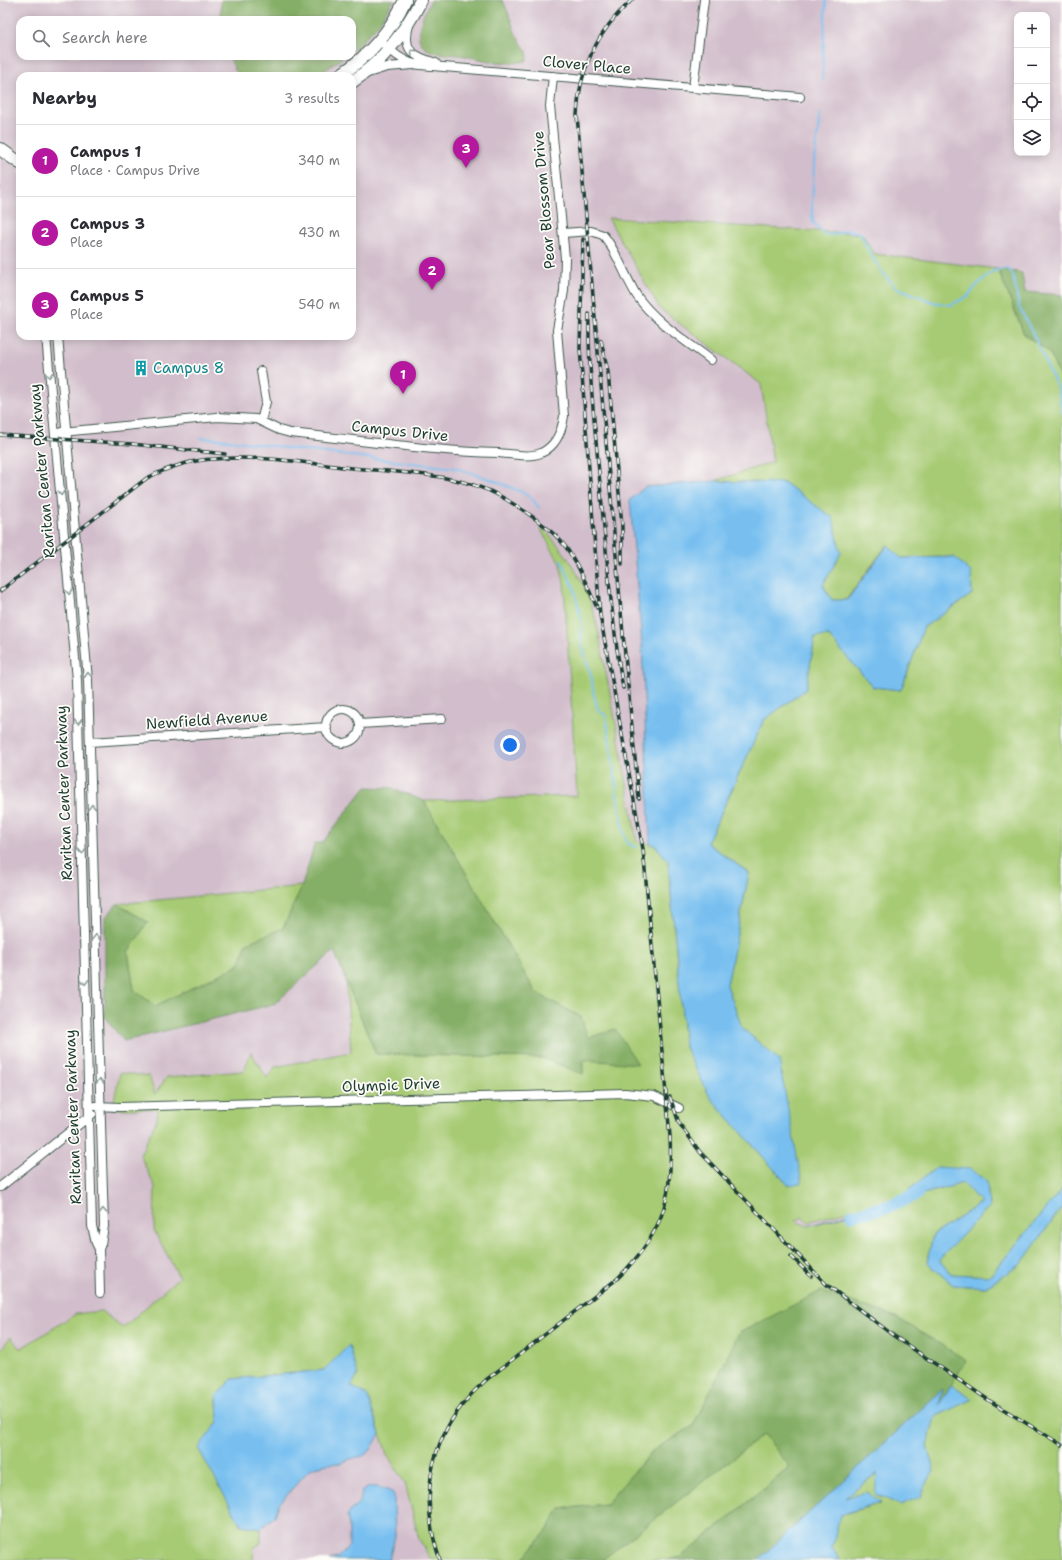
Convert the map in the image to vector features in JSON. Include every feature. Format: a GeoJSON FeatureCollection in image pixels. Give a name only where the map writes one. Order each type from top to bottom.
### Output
{"type":"FeatureCollection","features":[{"type":"Feature","properties":{"kind":"street"},"geometry":{"type":"LineString","coordinates":[[344,72],[362,58],[379,40],[405,0]]}},
{"type":"Feature","properties":{"kind":"street"},"geometry":{"type":"LineString","coordinates":[[356,79],[389,49],[411,19],[421,0]]}},
{"type":"Feature","properties":{"kind":"street"},"geometry":{"type":"LineString","coordinates":[[693,88],[704,0]]}},
{"type":"Feature","properties":{"kind":"street"},"geometry":{"type":"LineString","coordinates":[[411,19],[406,40],[408,49],[412,53],[427,60],[462,69]]}},
{"type":"Feature","properties":{"kind":"street","name":"Clover Place"},"geometry":{"type":"LineString","coordinates":[[379,40],[406,62],[424,66],[800,97]]}},
{"type":"Feature","properties":{"kind":"street"},"geometry":{"type":"LineString","coordinates":[[356,79],[367,73],[381,68],[424,66]]}},
{"type":"Feature","properties":{"kind":"street","name":"Pear Blossom Drive"},"geometry":{"type":"LineString","coordinates":[[539,453],[550,447],[556,440],[562,429],[563,420],[557,334],[564,291],[565,258],[550,106],[553,76]]}},
{"type":"Feature","properties":{"kind":"street"},"geometry":{"type":"LineString","coordinates":[[0,149],[16,160]]}},
{"type":"Feature","properties":{"kind":"street"},"geometry":{"type":"LineString","coordinates":[[563,233],[591,231],[603,235],[608,241],[636,294],[646,307],[675,333],[711,360]]}},
{"type":"Feature","properties":{"kind":"street","name":"Raritan Center Parkway"},"geometry":{"type":"LineString","coordinates":[[46,340],[77,680],[92,1226],[94,1238],[99,1249]]}},
{"type":"Feature","properties":{"kind":"street","name":"Raritan Center Parkway"},"geometry":{"type":"LineString","coordinates":[[58,340],[88,671],[104,1226],[99,1249],[100,1293]]}},
{"type":"Feature","properties":{"kind":"street"},"geometry":{"type":"LineString","coordinates":[[261,370],[266,399],[261,421]]}},
{"type":"Feature","properties":{"kind":"street","name":"Campus Drive"},"geometry":{"type":"LineString","coordinates":[[55,432],[218,417],[245,418],[261,421],[290,433],[471,452],[529,455],[539,453]]}},
{"type":"Feature","properties":{"kind":"street"},"geometry":{"type":"LineString","coordinates":[[342,709],[355,713],[360,724],[360,731],[356,737],[351,741],[344,743],[332,738],[328,734],[326,727],[331,715],[336,710],[342,709]]}},
{"type":"Feature","properties":{"kind":"street"},"geometry":{"type":"LineString","coordinates":[[360,724],[442,719]]}},
{"type":"Feature","properties":{"kind":"street","name":"Newfield Avenue"},"geometry":{"type":"LineString","coordinates":[[90,742],[326,727]]}},
{"type":"Feature","properties":{"kind":"street","name":"Olympic Drive"},"geometry":{"type":"LineString","coordinates":[[89,1106],[100,1107],[625,1093],[654,1096],[679,1108]]}},
{"type":"Feature","properties":{"kind":"street"},"geometry":{"type":"LineString","coordinates":[[0,1187],[100,1107]]}},
{"type":"Feature","properties":{"kind":"shaded area"},"geometry":{"type":"Polygon","coordinates":[[[0,0],[1062,0],[1062,1560],[0,1560],[0,0]]]}},
{"type":"Feature","properties":{"kind":"green space"},"geometry":{"type":"Polygon","coordinates":[[[221,0],[394,0],[377,26],[356,47],[356,16],[221,16],[221,0]]]}},
{"type":"Feature","properties":{"kind":"green space"},"geometry":{"type":"Polygon","coordinates":[[[431,0],[502,0],[516,35],[527,52],[528,57],[526,61],[510,63],[495,62],[427,50],[421,43],[419,32],[426,9],[431,0]]]}},
{"type":"Feature","properties":{"kind":"green space"},"geometry":{"type":"Polygon","coordinates":[[[231,60],[339,60],[322,72],[237,72],[231,60]]]}},
{"type":"Feature","properties":{"kind":"green space"},"geometry":{"type":"Polygon","coordinates":[[[608,218],[862,234],[875,254],[998,269],[1024,334],[1049,352],[1062,382],[1062,1189],[990,1276],[951,1274],[939,1260],[989,1207],[987,1182],[937,1167],[899,1198],[853,1212],[844,1212],[808,1222],[803,1217],[795,1221],[808,1226],[963,1183],[981,1203],[933,1235],[927,1262],[953,1285],[986,1287],[1021,1264],[1062,1207],[1062,1560],[840,1560],[832,1548],[840,1515],[881,1503],[844,1499],[877,1473],[934,1470],[927,1446],[935,1417],[972,1399],[951,1385],[966,1360],[740,1333],[693,1426],[652,1451],[606,1504],[560,1509],[547,1531],[524,1557],[524,1560],[431,1560],[419,1539],[405,1483],[387,1454],[367,1395],[351,1386],[349,1345],[325,1370],[232,1379],[217,1395],[218,1422],[240,1525],[261,1528],[261,1543],[254,1548],[253,1560],[0,1560],[0,1350],[11,1337],[20,1349],[76,1314],[101,1311],[123,1328],[179,1277],[154,1230],[155,1187],[140,1155],[157,1119],[158,1109],[112,1109],[120,1073],[149,1076],[155,1094],[167,1077],[244,1071],[251,1052],[267,1078],[275,1067],[351,1052],[346,981],[376,1054],[542,1058],[583,1073],[583,1060],[588,1038],[581,1017],[536,993],[424,801],[577,796],[564,583],[560,563],[541,530],[541,527],[559,546],[569,560],[591,603],[618,733],[637,842],[656,847],[668,861],[685,1047],[710,1097],[788,1185],[779,1060],[742,1028],[727,985],[749,873],[707,843],[764,720],[806,689],[815,637],[829,636],[873,687],[901,690],[924,627],[972,594],[954,557],[901,558],[887,545],[846,600],[832,600],[823,585],[841,553],[785,483],[715,481],[773,462],[761,384],[660,309],[608,218]]]}},
{"type":"Feature","properties":{"kind":"green space"},"geometry":{"type":"Polygon","coordinates":[[[998,269],[1022,273],[1025,292],[1062,295],[1062,382],[1049,352],[1024,334],[998,269]]]}},
{"type":"Feature","properties":{"kind":"green space"},"geometry":{"type":"Polygon","coordinates":[[[366,787],[392,788],[424,801],[536,993],[581,1017],[588,1038],[615,1029],[638,1064],[583,1060],[583,1074],[542,1058],[376,1054],[334,951],[274,1004],[124,1041],[105,1018],[105,918],[117,904],[148,922],[128,952],[134,990],[155,1006],[239,965],[247,943],[283,928],[302,886],[315,843],[322,843],[366,787]]]}},
{"type":"Feature","properties":{"kind":"green space"},"geometry":{"type":"Polygon","coordinates":[[[302,886],[283,928],[247,943],[239,965],[155,1006],[134,990],[128,952],[148,922],[117,904],[302,886]]]}},
{"type":"Feature","properties":{"kind":"green space"},"geometry":{"type":"Polygon","coordinates":[[[821,1291],[896,1317],[966,1360],[938,1407],[943,1389],[758,1560],[667,1560],[681,1557],[790,1467],[764,1434],[602,1560],[524,1560],[524,1557],[547,1531],[560,1509],[606,1504],[652,1451],[693,1426],[739,1333],[821,1291]]]}},
{"type":"Feature","properties":{"kind":"green space"},"geometry":{"type":"Polygon","coordinates":[[[764,1434],[790,1467],[681,1557],[667,1560],[602,1560],[764,1434]]]}},
{"type":"Feature","properties":{"kind":"water"},"geometry":{"type":"Polygon","coordinates":[[[715,481],[785,483],[833,518],[841,553],[823,585],[832,600],[847,600],[888,545],[901,558],[954,557],[971,572],[972,594],[924,627],[901,690],[873,687],[829,636],[815,637],[806,689],[764,720],[707,843],[749,873],[727,985],[742,1028],[779,1060],[802,1183],[788,1185],[710,1097],[685,1047],[668,861],[657,847],[650,843],[642,645],[630,500],[645,487],[715,481]]]}},
{"type":"Feature","properties":{"kind":"water"},"geometry":{"type":"Polygon","coordinates":[[[937,1167],[971,1169],[987,1182],[989,1207],[939,1260],[951,1274],[990,1276],[1062,1189],[1062,1207],[1021,1264],[986,1287],[953,1285],[927,1262],[933,1235],[981,1203],[963,1183],[808,1226],[899,1198],[937,1167]]]}},
{"type":"Feature","properties":{"kind":"water"},"geometry":{"type":"Polygon","coordinates":[[[349,1345],[358,1375],[351,1386],[367,1395],[380,1434],[370,1451],[363,1456],[350,1459],[342,1463],[314,1467],[307,1472],[279,1504],[275,1516],[261,1528],[241,1525],[198,1448],[218,1422],[217,1395],[232,1379],[324,1370],[349,1345]]]}},
{"type":"Feature","properties":{"kind":"water"},"geometry":{"type":"Polygon","coordinates":[[[951,1385],[972,1399],[935,1417],[927,1446],[934,1470],[920,1497],[900,1505],[875,1494],[877,1473],[845,1498],[866,1492],[881,1502],[840,1515],[832,1548],[840,1560],[758,1560],[943,1389],[939,1405],[951,1385]]]}},
{"type":"Feature","properties":{"kind":"water"},"geometry":{"type":"Polygon","coordinates":[[[369,1487],[379,1487],[392,1492],[394,1495],[395,1536],[389,1560],[330,1560],[337,1558],[349,1546],[349,1527],[347,1515],[360,1501],[362,1491],[369,1487]]]}},
{"type":"Feature","properties":{"kind":"waterway"},"geometry":{"type":"LineString","coordinates":[[822,81],[826,0]]}},
{"type":"Feature","properties":{"kind":"waterway"},"geometry":{"type":"LineString","coordinates":[[820,115],[814,161],[812,208],[813,222],[823,234],[833,235],[848,230],[860,233],[882,272],[895,287],[933,302],[951,305],[968,296],[977,285],[993,271],[1008,268],[1013,275],[1019,307],[1058,389],[1062,412]]}},
{"type":"Feature","properties":{"kind":"waterway"},"geometry":{"type":"LineString","coordinates":[[201,438],[230,440],[300,450],[455,468],[487,478],[522,492],[533,500],[539,508]]}},
{"type":"Feature","properties":{"kind":"waterway"},"geometry":{"type":"LineString","coordinates":[[561,560],[574,588],[582,623],[581,642],[592,679],[593,691],[598,710],[606,716],[624,835],[628,844],[637,847]]}},
{"type":"Feature","properties":{"kind":"waterway"},"geometry":{"type":"LineString","coordinates":[[852,1215],[890,1206],[917,1194]]}},
{"type":"Feature","properties":{"kind":"railway"},"geometry":{"type":"LineString","coordinates":[[632,0],[609,24],[592,52],[586,66],[582,82],[577,115],[639,799]]}},
{"type":"Feature","properties":{"kind":"railway"},"geometry":{"type":"LineString","coordinates":[[440,1560],[430,1517],[429,1496],[431,1475],[436,1454],[444,1434],[455,1415],[471,1395],[486,1380],[617,1279],[633,1262],[655,1230],[662,1214],[667,1197],[669,1179],[670,1136],[643,849],[600,615],[580,348],[583,239]]}},
{"type":"Feature","properties":{"kind":"railway"},"geometry":{"type":"LineString","coordinates":[[589,314],[591,382],[595,427],[610,592],[623,688]]}},
{"type":"Feature","properties":{"kind":"railway"},"geometry":{"type":"LineString","coordinates":[[601,340],[608,372],[622,526],[622,564]]}},
{"type":"Feature","properties":{"kind":"railway"},"geometry":{"type":"LineString","coordinates":[[0,435],[132,444],[225,454]]}},
{"type":"Feature","properties":{"kind":"railway"},"geometry":{"type":"LineString","coordinates":[[0,591],[147,478],[171,468],[197,461],[248,458],[283,460],[428,475],[447,478],[484,488],[526,512],[544,525],[559,539],[569,552],[587,584],[597,608]]}},
{"type":"Feature","properties":{"kind":"railway"},"geometry":{"type":"LineString","coordinates":[[670,1097],[679,1123],[700,1152],[826,1284],[894,1336],[990,1401],[1062,1445]]}},
{"type":"Feature","properties":{"kind":"railway"},"geometry":{"type":"LineString","coordinates":[[791,1256],[811,1276]]}},
{"type":"Feature","properties":{"kind":"place","name":"Campus 5"},"geometry":{"type":"Point","coordinates":[466,168]}},
{"type":"Feature","properties":{"kind":"place","name":"Campus 3"},"geometry":{"type":"Point","coordinates":[432,290]}},
{"type":"Feature","properties":{"kind":"place","name":"Campus 8"},"geometry":{"type":"Point","coordinates":[141,368]}},
{"type":"Feature","properties":{"kind":"place","name":"Campus 1"},"geometry":{"type":"Point","coordinates":[403,394]}}]}
